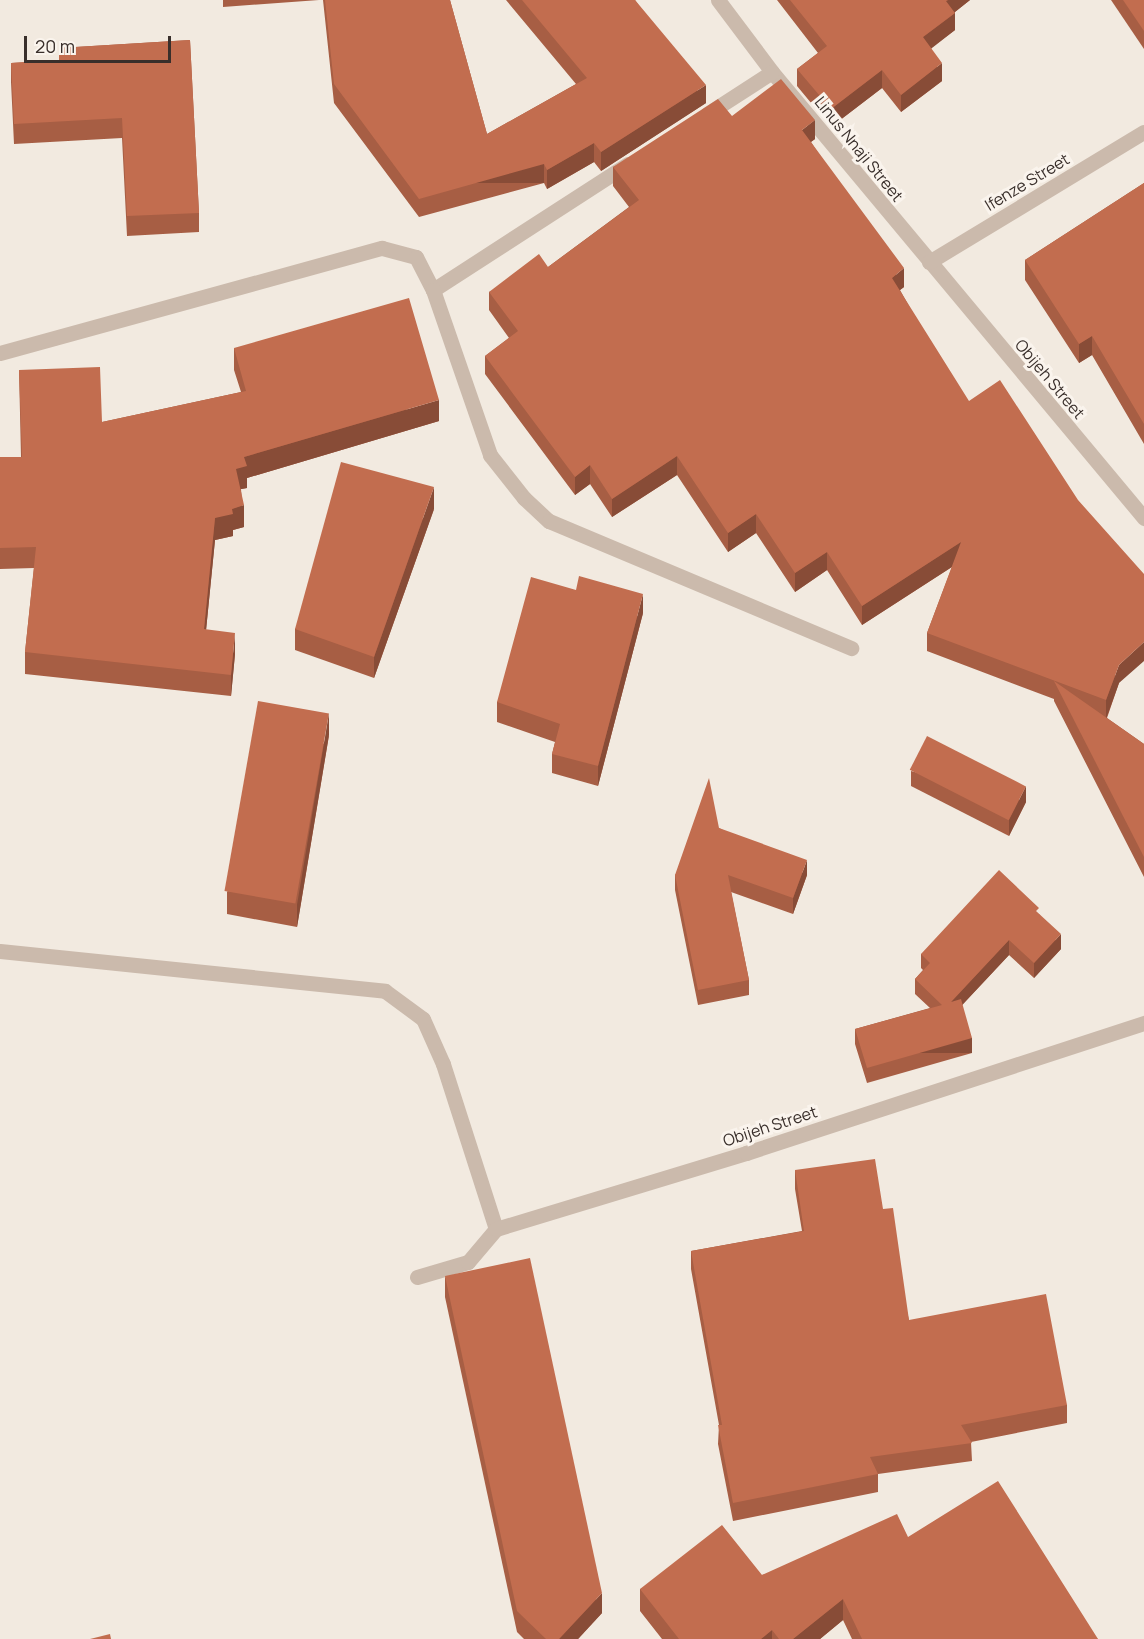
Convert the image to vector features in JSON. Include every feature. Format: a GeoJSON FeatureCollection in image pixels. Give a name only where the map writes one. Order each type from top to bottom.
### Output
{"type":"FeatureCollection","features":[{"type":"Feature","properties":{"kind":"street","name":"Linus Nnaji Street"},"geometry":{"type":"LineString","coordinates":[[718,0],[772,72],[929,262]]}},
{"type":"Feature","properties":{"kind":"street"},"geometry":{"type":"LineString","coordinates":[[692,123],[772,72]]}},
{"type":"Feature","properties":{"kind":"street","name":"Ifenze Street"},"geometry":{"type":"LineString","coordinates":[[929,262],[1144,132]]}},
{"type":"Feature","properties":{"kind":"street"},"geometry":{"type":"LineString","coordinates":[[433,290],[642,155]]}},
{"type":"Feature","properties":{"kind":"street"},"geometry":{"type":"LineString","coordinates":[[0,353],[382,248],[416,257],[433,290],[490,455],[524,498],[549,521],[851,648]]}},
{"type":"Feature","properties":{"kind":"street","name":"Obijeh Street"},"geometry":{"type":"LineString","coordinates":[[929,262],[1144,518]]}},
{"type":"Feature","properties":{"kind":"street"},"geometry":{"type":"LineString","coordinates":[[0,951],[385,991],[423,1019],[443,1064],[496,1229],[468,1262],[417,1277]]}},
{"type":"Feature","properties":{"kind":"street","name":"Obijeh Street"},"geometry":{"type":"LineString","coordinates":[[496,1229],[746,1153],[1144,1023]]}},
{"type":"Feature","properties":{"kind":"building"},"geometry":{"type":"Polygon","coordinates":[[[325,0],[450,0],[487,134],[587,78],[522,0],[635,0],[706,85],[601,152],[594,143],[547,170],[544,164],[419,199],[334,84],[325,0]]]}},
{"type":"Feature","properties":{"kind":"building"},"geometry":{"type":"Polygon","coordinates":[[[790,0],[948,0],[946,1],[955,13],[923,37],[942,63],[901,95],[882,70],[831,109],[797,69],[827,46],[790,0]]]}},
{"type":"Feature","properties":{"kind":"building"},"geometry":{"type":"Polygon","coordinates":[[[1123,0],[1144,0],[1144,31],[1123,0]]]}},
{"type":"Feature","properties":{"kind":"building"},"geometry":{"type":"Polygon","coordinates":[[[190,40],[199,213],[127,216],[122,118],[14,124],[11,63],[59,60],[59,48],[190,40]]]}},
{"type":"Feature","properties":{"kind":"building"},"geometry":{"type":"Polygon","coordinates":[[[781,79],[815,120],[802,130],[904,268],[892,278],[969,401],[1000,380],[1078,500],[1144,574],[1144,642],[1119,665],[1106,700],[927,633],[961,542],[862,606],[827,552],[795,573],[756,514],[728,533],[677,456],[612,499],[590,465],[575,477],[485,356],[518,331],[489,292],[539,254],[548,267],[639,200],[613,167],[718,99],[732,116],[781,79]]]}},
{"type":"Feature","properties":{"kind":"building"},"geometry":{"type":"Polygon","coordinates":[[[1144,183],[1144,424],[1092,336],[1079,344],[1025,260],[1144,183]]]}},
{"type":"Feature","properties":{"kind":"building"},"geometry":{"type":"Polygon","coordinates":[[[409,298],[439,400],[244,457],[247,466],[236,469],[244,505],[232,509],[233,514],[215,518],[204,629],[235,633],[231,675],[25,652],[36,547],[0,548],[0,457],[22,457],[19,370],[100,367],[102,422],[246,391],[234,348],[409,298]]]}},
{"type":"Feature","properties":{"kind":"building"},"geometry":{"type":"Polygon","coordinates":[[[341,462],[434,487],[374,657],[295,629],[341,462]]]}},
{"type":"Feature","properties":{"kind":"building"},"geometry":{"type":"Polygon","coordinates":[[[579,576],[643,594],[598,766],[552,754],[560,724],[497,702],[531,577],[576,590],[579,576]]]}},
{"type":"Feature","properties":{"kind":"building"},"geometry":{"type":"Polygon","coordinates":[[[1054,681],[1144,744],[1144,857],[1054,681]]]}},
{"type":"Feature","properties":{"kind":"building"},"geometry":{"type":"Polygon","coordinates":[[[258,701],[329,714],[295,904],[224,891],[258,701]]]}},
{"type":"Feature","properties":{"kind":"building"},"geometry":{"type":"Polygon","coordinates":[[[927,736],[1026,786],[1009,820],[910,770],[927,736]]]}},
{"type":"Feature","properties":{"kind":"building"},"geometry":{"type":"Polygon","coordinates":[[[709,778],[719,828],[807,860],[793,898],[728,875],[749,980],[698,990],[675,875],[709,778]]]}},
{"type":"Feature","properties":{"kind":"building"},"geometry":{"type":"Polygon","coordinates":[[[999,870],[1039,908],[1036,911],[1061,934],[1034,963],[1009,940],[951,1002],[961,999],[972,1038],[867,1068],[855,1029],[942,1005],[915,979],[930,963],[921,954],[999,870]]]}},
{"type":"Feature","properties":{"kind":"building"},"geometry":{"type":"Polygon","coordinates":[[[875,1159],[883,1209],[893,1208],[909,1320],[1046,1294],[1067,1405],[961,1425],[972,1443],[870,1457],[878,1474],[733,1503],[718,1425],[722,1425],[691,1251],[804,1231],[795,1170],[875,1159]]]}},
{"type":"Feature","properties":{"kind":"building"},"geometry":{"type":"Polygon","coordinates":[[[530,1258],[602,1593],[559,1639],[546,1639],[517,1611],[445,1276],[530,1258]]]}},
{"type":"Feature","properties":{"kind":"building"},"geometry":{"type":"Polygon","coordinates":[[[998,1481],[1098,1639],[862,1639],[843,1599],[793,1639],[779,1639],[772,1630],[761,1639],[679,1639],[640,1589],[722,1525],[762,1575],[897,1514],[908,1537],[998,1481]]]}},
{"type":"Feature","properties":{"kind":"building"},"geometry":{"type":"Polygon","coordinates":[[[110,1634],[111,1639],[90,1639],[110,1634]]]}}]}
